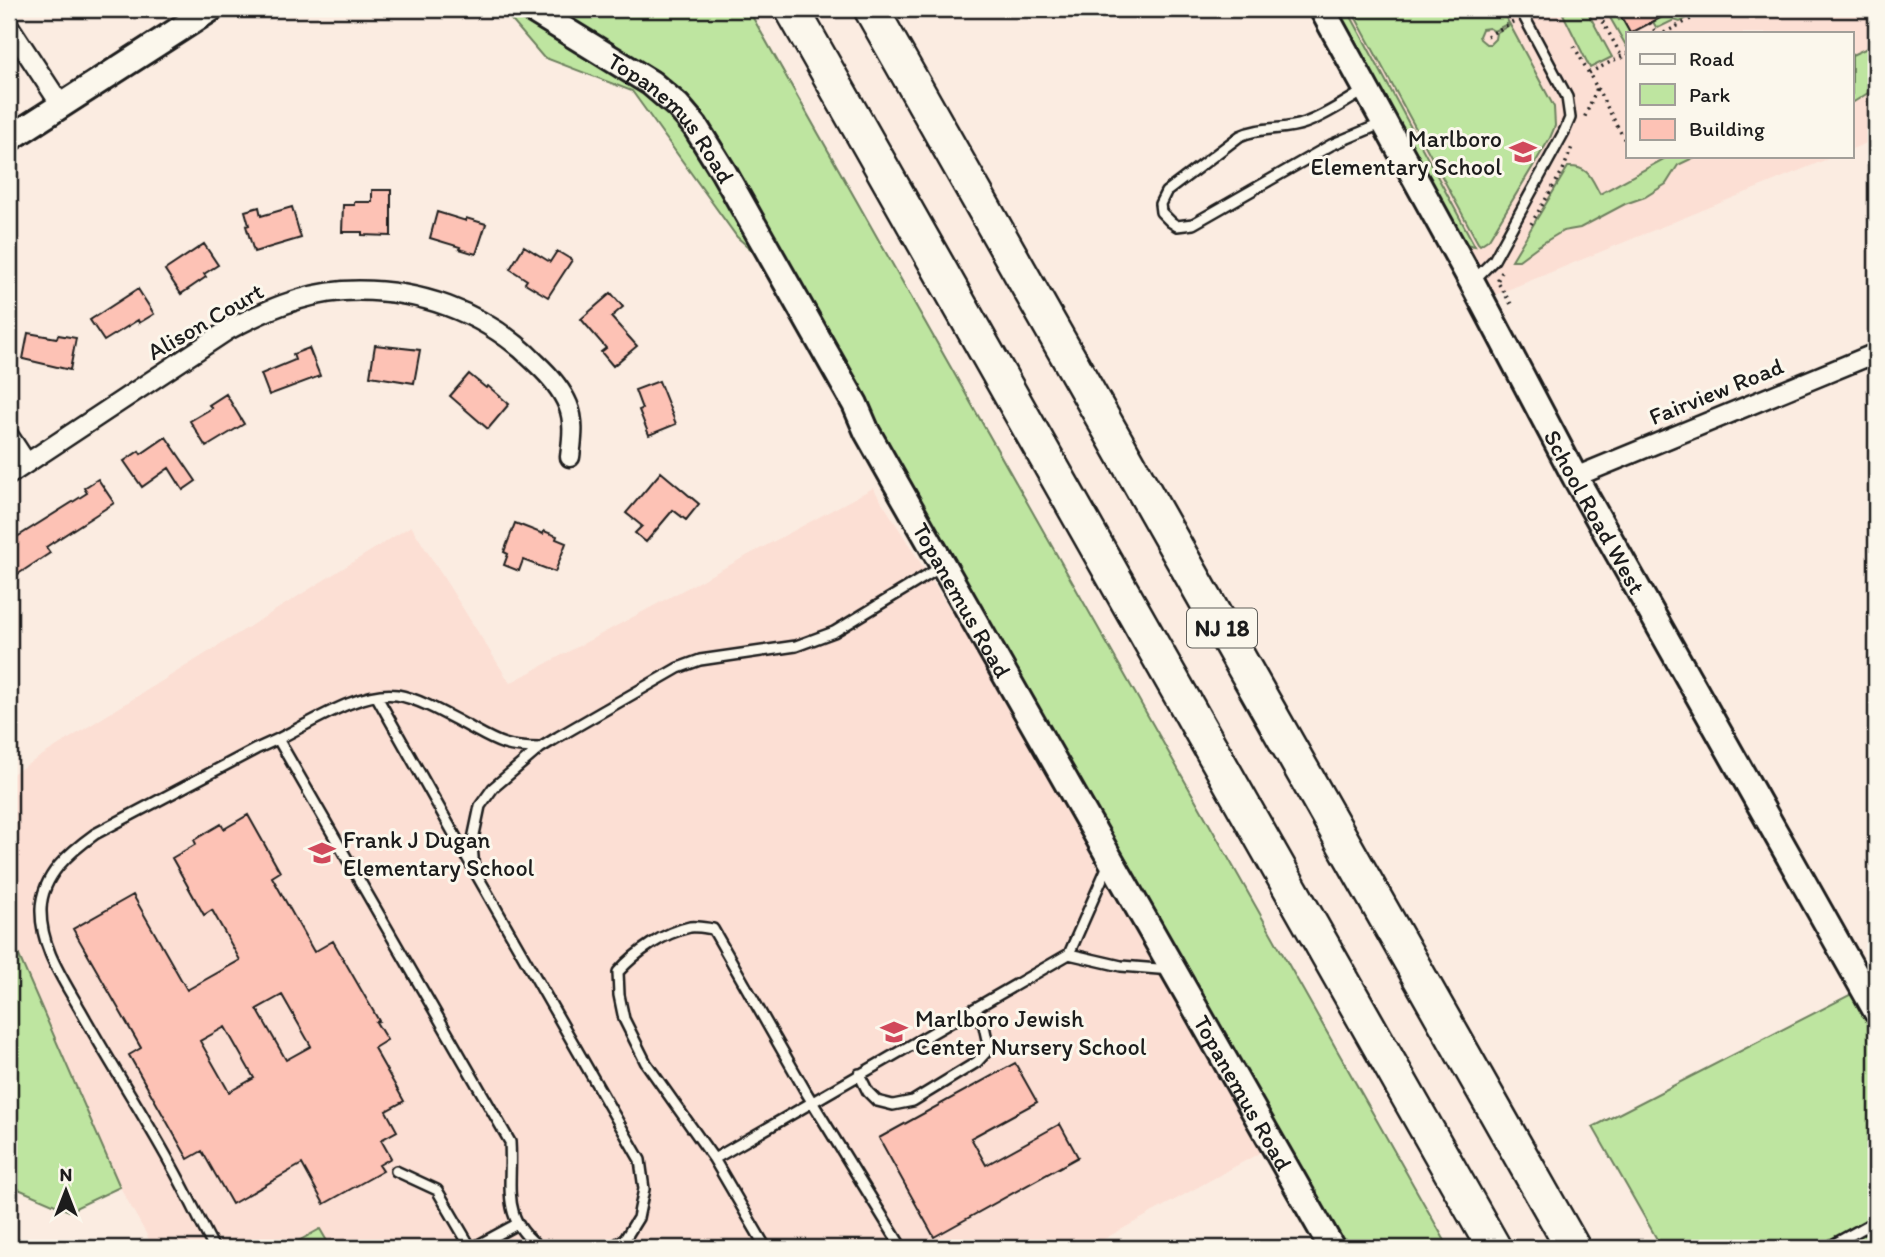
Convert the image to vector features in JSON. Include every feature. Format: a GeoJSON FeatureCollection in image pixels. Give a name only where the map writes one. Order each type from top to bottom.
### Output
{"type":"FeatureCollection","features":[{"type":"Feature","properties":{"kind":"highway","name":"NJ 18"},"geometry":{"type":"LineString","coordinates":[[792,9],[1494,1248]]}},
{"type":"Feature","properties":{"kind":"highway","name":"NJ 18"},"geometry":{"type":"LineString","coordinates":[[871,9],[1573,1248]]}},
{"type":"Feature","properties":{"kind":"street"},"geometry":{"type":"LineString","coordinates":[[9,139],[211,9]]}},
{"type":"Feature","properties":{"kind":"street","name":"Topanemus Road"},"geometry":{"type":"LineString","coordinates":[[531,9],[651,83],[678,106],[695,126],[730,182],[848,392],[867,432],[1332,1248]]}},
{"type":"Feature","properties":{"kind":"street","name":"School Road West"},"geometry":{"type":"LineString","coordinates":[[1321,9],[1472,282],[1575,477],[1876,1011]]}},
{"type":"Feature","properties":{"kind":"street"},"geometry":{"type":"LineString","coordinates":[[9,26],[61,105]]}},
{"type":"Feature","properties":{"kind":"street","name":"Alison Court"},"geometry":{"type":"LineString","coordinates":[[9,475],[228,330],[257,315],[281,304],[313,295],[371,290],[409,295],[454,308],[487,324],[520,347],[552,379],[568,404],[573,426],[570,457]]}},
{"type":"Feature","properties":{"kind":"street","name":"Fairview Road"},"geometry":{"type":"LineString","coordinates":[[1575,477],[1876,352]]}},
{"type":"Feature","properties":{"kind":"street"},"geometry":{"type":"LineString","coordinates":[[9,436],[26,462]]}},
{"type":"Feature","properties":{"kind":"lane"},"geometry":{"type":"LineString","coordinates":[[1472,282],[1494,260],[1570,118],[1567,97],[1522,13]]}},
{"type":"Feature","properties":{"kind":"lane"},"geometry":{"type":"LineString","coordinates":[[1366,90],[1307,123],[1252,131],[1240,136],[1166,192],[1160,204],[1161,212],[1177,226],[1193,224],[1331,145],[1384,122]]}},
{"type":"Feature","properties":{"kind":"lane"},"geometry":{"type":"LineString","coordinates":[[474,870],[472,844],[480,806],[493,788],[540,748],[678,668],[700,660],[796,646],[834,632],[943,566]]}},
{"type":"Feature","properties":{"kind":"lane"},"geometry":{"type":"LineString","coordinates":[[214,1248],[170,1163],[54,962],[42,931],[41,906],[44,888],[58,866],[96,834],[256,749],[362,698],[396,695],[423,704],[497,743],[516,748],[540,748]]}},
{"type":"Feature","properties":{"kind":"lane"},"geometry":{"type":"LineString","coordinates":[[377,697],[640,1160],[644,1189],[638,1218],[625,1238],[611,1248]]}},
{"type":"Feature","properties":{"kind":"lane"},"geometry":{"type":"LineString","coordinates":[[278,739],[510,1142],[510,1192],[514,1218],[528,1239],[541,1248]]}},
{"type":"Feature","properties":{"kind":"lane"},"geometry":{"type":"LineString","coordinates":[[714,1158],[1069,954],[1111,859]]}},
{"type":"Feature","properties":{"kind":"lane"},"geometry":{"type":"LineString","coordinates":[[766,1248],[714,1158],[646,1063],[624,1019],[618,972],[632,957],[670,934],[693,926],[713,929],[812,1102],[902,1248]]}},
{"type":"Feature","properties":{"kind":"lane"},"geometry":{"type":"LineString","coordinates":[[1069,954],[1121,966],[1174,971]]}},
{"type":"Feature","properties":{"kind":"lane"},"geometry":{"type":"LineString","coordinates":[[859,1074],[868,1092],[877,1101],[893,1105],[913,1101],[977,1062],[989,1049],[984,1026],[975,1009]]}},
{"type":"Feature","properties":{"kind":"lane"},"geometry":{"type":"LineString","coordinates":[[396,1171],[437,1190],[472,1248],[517,1223]]}},
{"type":"Feature","properties":{"kind":"lane"},"geometry":{"type":"LineString","coordinates":[[1826,1248],[1876,1221]]}},
{"type":"Feature","properties":{"kind":"path"},"geometry":{"type":"LineString","coordinates":[[1596,9],[1622,57]]}},
{"type":"Feature","properties":{"kind":"path"},"geometry":{"type":"LineString","coordinates":[[1666,32],[1706,11],[1705,9]]}},
{"type":"Feature","properties":{"kind":"path"},"geometry":{"type":"LineString","coordinates":[[1487,36],[1522,13]]}},
{"type":"Feature","properties":{"kind":"path"},"geometry":{"type":"LineString","coordinates":[[1650,23],[1655,32]]}},
{"type":"Feature","properties":{"kind":"path"},"geometry":{"type":"LineString","coordinates":[[1589,73],[1626,54]]}},
{"type":"Feature","properties":{"kind":"path"},"geometry":{"type":"LineString","coordinates":[[1597,88],[1626,142]]}},
{"type":"Feature","properties":{"kind":"shaded area","name":"Marlboro Elementary School"},"geometry":{"type":"Polygon","coordinates":[[[1339,9],[1876,9],[1876,139],[1854,148],[1854,32],[1626,32],[1626,158],[1830,158],[1495,295],[1339,9]]]}},
{"type":"Feature","properties":{"kind":"shaded area","name":"Frank J Dugan Elementary School"},"geometry":{"type":"Polygon","coordinates":[[[873,488],[983,661],[1263,1151],[1088,1248],[154,1248],[120,1187],[9,933],[9,776],[411,526],[510,683],[873,488]]]}},
{"type":"Feature","properties":{"kind":"green space"},"geometry":{"type":"Polygon","coordinates":[[[502,9],[748,9],[1449,1248],[1343,1248],[804,296],[737,237],[632,91],[543,57],[502,9]]]}},
{"type":"Feature","properties":{"kind":"green space"},"geometry":{"type":"Polygon","coordinates":[[[1337,9],[1347,9],[1475,246],[1465,244],[1337,9]]]}},
{"type":"Feature","properties":{"kind":"green space"},"geometry":{"type":"Polygon","coordinates":[[[1351,9],[1501,9],[1509,23],[1494,31],[1489,28],[1482,29],[1480,39],[1490,44],[1496,33],[1510,25],[1554,107],[1555,126],[1489,239],[1480,245],[1478,243],[1351,9]]]}},
{"type":"Feature","properties":{"kind":"green space"},"geometry":{"type":"Polygon","coordinates":[[[1574,9],[1586,9],[1612,57],[1590,68],[1563,14],[1574,9]]]}},
{"type":"Feature","properties":{"kind":"green space"},"geometry":{"type":"Polygon","coordinates":[[[1605,9],[1613,9],[1619,20],[1622,19],[1629,32],[1626,32],[1626,46],[1605,9]]]}},
{"type":"Feature","properties":{"kind":"green space"},"geometry":{"type":"Polygon","coordinates":[[[1677,9],[1699,11],[1680,22],[1674,20],[1656,27],[1653,22],[1677,9]]]}},
{"type":"Feature","properties":{"kind":"green space"},"geometry":{"type":"Polygon","coordinates":[[[1876,44],[1876,88],[1854,102],[1854,54],[1876,44]]]}},
{"type":"Feature","properties":{"kind":"green space"},"geometry":{"type":"Polygon","coordinates":[[[1665,158],[1693,158],[1678,165],[1666,184],[1645,197],[1625,204],[1580,228],[1563,231],[1519,260],[1512,260],[1568,167],[1585,171],[1600,194],[1665,158]]]}},
{"type":"Feature","properties":{"kind":"green space"},"geometry":{"type":"Polygon","coordinates":[[[9,933],[120,1187],[69,1211],[9,1185],[9,933]]]}},
{"type":"Feature","properties":{"kind":"green space"},"geometry":{"type":"Polygon","coordinates":[[[1867,986],[1876,1003],[1876,1248],[1662,1248],[1593,1127],[1867,986]]]}},
{"type":"Feature","properties":{"kind":"green space"},"geometry":{"type":"Polygon","coordinates":[[[320,1229],[331,1248],[286,1248],[320,1229]]]}},
{"type":"Feature","properties":{"kind":"building"},"geometry":{"type":"Polygon","coordinates":[[[1617,9],[1677,9],[1632,32],[1617,9]]]}},
{"type":"Feature","properties":{"kind":"building"},"geometry":{"type":"Polygon","coordinates":[[[372,190],[391,190],[391,236],[342,232],[343,205],[372,202],[372,190]]]}},
{"type":"Feature","properties":{"kind":"building"},"geometry":{"type":"Polygon","coordinates":[[[259,207],[261,216],[292,207],[301,238],[254,252],[246,226],[249,225],[245,211],[259,207]]]}},
{"type":"Feature","properties":{"kind":"building"},"geometry":{"type":"Polygon","coordinates":[[[437,212],[486,224],[476,254],[430,238],[437,212]]]}},
{"type":"Feature","properties":{"kind":"building"},"geometry":{"type":"Polygon","coordinates":[[[204,244],[218,265],[181,294],[165,270],[204,244]]]}},
{"type":"Feature","properties":{"kind":"building"},"geometry":{"type":"Polygon","coordinates":[[[524,246],[550,262],[557,251],[572,260],[548,297],[525,283],[527,280],[510,269],[524,246]]]}},
{"type":"Feature","properties":{"kind":"building"},"geometry":{"type":"Polygon","coordinates":[[[138,289],[154,314],[139,323],[138,320],[104,341],[90,320],[138,289]]]}},
{"type":"Feature","properties":{"kind":"building"},"geometry":{"type":"Polygon","coordinates":[[[611,293],[623,307],[611,317],[637,346],[613,366],[601,352],[606,348],[581,319],[611,293]]]}},
{"type":"Feature","properties":{"kind":"building"},"geometry":{"type":"Polygon","coordinates":[[[28,333],[76,338],[70,370],[23,359],[28,333]]]}},
{"type":"Feature","properties":{"kind":"building"},"geometry":{"type":"Polygon","coordinates":[[[375,345],[420,350],[414,383],[370,376],[375,345]]]}},
{"type":"Feature","properties":{"kind":"building"},"geometry":{"type":"Polygon","coordinates":[[[309,348],[320,376],[269,395],[261,374],[295,360],[293,354],[309,348]]]}},
{"type":"Feature","properties":{"kind":"building"},"geometry":{"type":"Polygon","coordinates":[[[469,374],[509,404],[488,429],[450,396],[469,374]]]}},
{"type":"Feature","properties":{"kind":"building"},"geometry":{"type":"Polygon","coordinates":[[[659,381],[676,424],[649,435],[639,410],[642,409],[635,390],[659,381]]]}},
{"type":"Feature","properties":{"kind":"building"},"geometry":{"type":"Polygon","coordinates":[[[226,394],[244,424],[206,447],[190,421],[212,408],[209,405],[226,394]]]}},
{"type":"Feature","properties":{"kind":"building"},"geometry":{"type":"Polygon","coordinates":[[[166,437],[196,481],[183,490],[169,468],[142,487],[124,461],[139,451],[141,454],[166,437]]]}},
{"type":"Feature","properties":{"kind":"building"},"geometry":{"type":"Polygon","coordinates":[[[661,472],[699,504],[686,520],[673,510],[646,542],[635,533],[642,526],[626,513],[661,472]]]}},
{"type":"Feature","properties":{"kind":"building"},"geometry":{"type":"Polygon","coordinates":[[[98,479],[114,503],[46,547],[50,553],[9,580],[9,542],[87,493],[84,488],[98,479]]]}},
{"type":"Feature","properties":{"kind":"building"},"geometry":{"type":"Polygon","coordinates":[[[515,523],[543,534],[544,531],[557,536],[556,539],[566,543],[555,572],[523,560],[519,571],[504,565],[508,554],[504,552],[515,523]]]}},
{"type":"Feature","properties":{"kind":"building","name":"Frank J Dugan Elementary School"},"geometry":{"type":"Polygon","coordinates":[[[248,815],[280,872],[272,877],[314,952],[333,941],[379,1021],[376,1022],[387,1040],[374,1048],[404,1101],[386,1111],[397,1131],[381,1140],[391,1158],[379,1165],[383,1171],[324,1204],[302,1164],[232,1204],[202,1151],[188,1159],[129,1055],[141,1048],[73,929],[133,895],[187,990],[240,960],[212,910],[204,915],[172,858],[196,844],[194,840],[221,824],[224,829],[248,815]],[[282,995],[257,1009],[286,1060],[311,1046],[282,995]],[[225,1027],[200,1041],[229,1092],[254,1078],[225,1027]]]}},
{"type":"Feature","properties":{"kind":"building"},"geometry":{"type":"Polygon","coordinates":[[[1015,1063],[1037,1102],[971,1138],[986,1165],[1060,1124],[1078,1157],[934,1237],[879,1138],[1015,1063]]]}},
{"type":"Feature","properties":{"kind":"place","name":"Marlboro Elementary School"},"geometry":{"type":"Point","coordinates":[1523,152]}},
{"type":"Feature","properties":{"kind":"place","name":"Frank J Dugan Elementary School"},"geometry":{"type":"Point","coordinates":[322,853]}},
{"type":"Feature","properties":{"kind":"place","name":"Marlboro Jewish Center Nursery School"},"geometry":{"type":"Point","coordinates":[894,1032]}}]}
